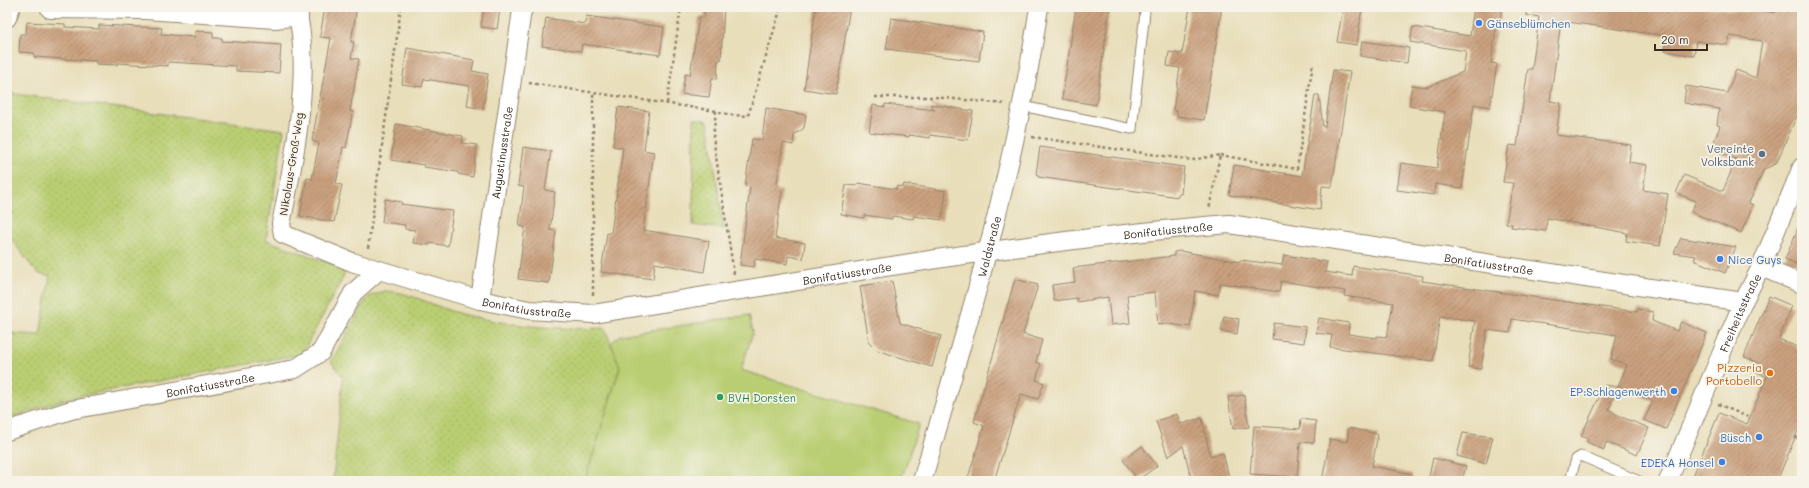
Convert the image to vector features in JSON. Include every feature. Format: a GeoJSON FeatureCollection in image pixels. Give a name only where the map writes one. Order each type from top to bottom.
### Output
{"type":"FeatureCollection","features":[{"type":"Feature","properties":{"kind":"street"},"geometry":{"type":"LineString","coordinates":[[7,18],[11,7]]}},
{"type":"Feature","properties":{"kind":"street","name":"Augustinusstraße"},"geometry":{"type":"LineString","coordinates":[[480,300],[522,10],[524,7]]}},
{"type":"Feature","properties":{"kind":"street","name":"Waldstraße"},"geometry":{"type":"LineString","coordinates":[[922,481],[989,251],[1022,106],[1039,7]]}},
{"type":"Feature","properties":{"kind":"street","name":"Nikolaus-Groß-Weg"},"geometry":{"type":"LineString","coordinates":[[50,9],[152,10],[275,19],[297,12],[304,63],[297,133],[281,224],[283,234],[371,268]]}},
{"type":"Feature","properties":{"kind":"street","name":"Freiheitsstraße"},"geometry":{"type":"LineString","coordinates":[[1668,481],[1743,302],[1761,267],[1802,167]]}},
{"type":"Feature","properties":{"kind":"street","name":"Bonifatiusstraße"},"geometry":{"type":"LineString","coordinates":[[7,431],[71,410],[295,369],[321,352],[353,293],[371,268],[480,300],[529,310],[593,314],[989,251],[1144,231],[1229,224],[1743,302]]}},
{"type":"Feature","properties":{"kind":"street"},"geometry":{"type":"LineString","coordinates":[[1761,267],[1802,284]]}},
{"type":"Feature","properties":{"kind":"lane"},"geometry":{"type":"LineString","coordinates":[[1022,106],[1132,129],[1145,12]]}},
{"type":"Feature","properties":{"kind":"lane"},"geometry":{"type":"LineString","coordinates":[[1570,481],[1576,459],[1581,456],[1639,481]]}},
{"type":"Feature","properties":{"kind":"path"},"geometry":{"type":"LineString","coordinates":[[371,268],[369,243],[401,7]]}},
{"type":"Feature","properties":{"kind":"path"},"geometry":{"type":"LineString","coordinates":[[667,103],[681,7]]}},
{"type":"Feature","properties":{"kind":"path"},"geometry":{"type":"LineString","coordinates":[[512,80],[593,94],[667,103],[716,111],[730,115],[748,116],[781,7]]}},
{"type":"Feature","properties":{"kind":"path"},"geometry":{"type":"LineString","coordinates":[[1015,134],[1192,160],[1220,155],[1297,169],[1313,63]]}},
{"type":"Feature","properties":{"kind":"path"},"geometry":{"type":"LineString","coordinates":[[593,94],[593,314]]}},
{"type":"Feature","properties":{"kind":"path"},"geometry":{"type":"LineString","coordinates":[[874,97],[934,97],[1022,106]]}},
{"type":"Feature","properties":{"kind":"path"},"geometry":{"type":"LineString","coordinates":[[716,111],[713,137],[737,292]]}},
{"type":"Feature","properties":{"kind":"path"},"geometry":{"type":"LineString","coordinates":[[1205,226],[1220,155]]}},
{"type":"Feature","properties":{"kind":"path"},"geometry":{"type":"LineString","coordinates":[[1703,398],[1750,418]]}},
{"type":"Feature","properties":{"kind":"path"},"geometry":{"type":"LineString","coordinates":[[1796,437],[1802,439]]}},
{"type":"Feature","properties":{"kind":"green space"},"geometry":{"type":"Polygon","coordinates":[[[7,93],[284,130],[266,240],[338,266],[343,269],[344,276],[302,354],[69,398],[7,419],[7,333],[40,335],[50,276],[39,274],[33,268],[7,233],[7,93]]]}},
{"type":"Feature","properties":{"kind":"green space"},"geometry":{"type":"Polygon","coordinates":[[[694,118],[708,121],[724,229],[693,225],[694,118]]]}},
{"type":"Feature","properties":{"kind":"green space"},"geometry":{"type":"Polygon","coordinates":[[[385,291],[404,294],[461,314],[497,322],[551,328],[605,328],[620,367],[585,481],[333,481],[343,377],[331,362],[365,301],[370,296],[385,291]]]}},
{"type":"Feature","properties":{"kind":"green space","name":"BVH Dorsten"},"geometry":{"type":"Polygon","coordinates":[[[749,315],[753,332],[741,370],[919,424],[901,481],[585,481],[620,367],[611,343],[620,335],[749,315]]]}},
{"type":"Feature","properties":{"kind":"building"},"geometry":{"type":"Polygon","coordinates":[[[325,7],[357,7],[351,42],[354,42],[351,58],[359,59],[350,111],[353,112],[346,148],[343,147],[336,184],[342,185],[334,222],[300,216],[307,178],[312,179],[319,143],[312,141],[331,38],[320,37],[325,7]]]}},
{"type":"Feature","properties":{"kind":"building"},"geometry":{"type":"Polygon","coordinates":[[[484,7],[500,9],[497,29],[481,27],[484,7]]]}},
{"type":"Feature","properties":{"kind":"building"},"geometry":{"type":"Polygon","coordinates":[[[705,7],[724,7],[721,60],[718,60],[717,79],[712,78],[709,97],[682,94],[685,74],[690,75],[699,17],[704,17],[705,7]]]}},
{"type":"Feature","properties":{"kind":"building"},"geometry":{"type":"Polygon","coordinates":[[[816,7],[850,7],[836,94],[804,89],[816,7]]]}},
{"type":"Feature","properties":{"kind":"building"},"geometry":{"type":"Polygon","coordinates":[[[1076,7],[1110,7],[1096,105],[1062,99],[1076,7]]]}},
{"type":"Feature","properties":{"kind":"building"},"geometry":{"type":"Polygon","coordinates":[[[1190,7],[1222,7],[1204,120],[1177,116],[1177,111],[1173,110],[1180,68],[1167,66],[1169,52],[1182,54],[1190,7]]]}},
{"type":"Feature","properties":{"kind":"building"},"geometry":{"type":"Polygon","coordinates":[[[1343,7],[1362,7],[1357,45],[1337,42],[1343,7]]]}},
{"type":"Feature","properties":{"kind":"building"},"geometry":{"type":"Polygon","coordinates":[[[1474,7],[1502,7],[1500,23],[1497,22],[1491,63],[1497,64],[1490,107],[1474,104],[1462,188],[1435,184],[1434,195],[1397,190],[1401,163],[1437,168],[1445,112],[1409,106],[1412,85],[1427,87],[1463,72],[1466,51],[1410,42],[1413,27],[1470,36],[1474,7]]]}},
{"type":"Feature","properties":{"kind":"building"},"geometry":{"type":"Polygon","coordinates":[[[1526,7],[1709,7],[1745,12],[1746,8],[1775,13],[1776,7],[1802,10],[1802,104],[1776,164],[1764,169],[1749,203],[1753,205],[1741,233],[1691,212],[1696,201],[1676,193],[1684,175],[1723,191],[1736,159],[1718,152],[1714,142],[1720,126],[1717,125],[1719,109],[1684,103],[1686,86],[1727,93],[1736,70],[1756,78],[1762,41],[1730,36],[1728,45],[1696,41],[1694,56],[1665,51],[1667,36],[1561,21],[1550,101],[1561,103],[1556,135],[1631,145],[1629,162],[1647,165],[1643,190],[1668,194],[1660,246],[1626,241],[1627,233],[1547,218],[1546,231],[1511,227],[1512,224],[1506,223],[1513,183],[1503,182],[1509,145],[1517,146],[1528,69],[1532,69],[1539,17],[1526,15],[1526,7]]]}},
{"type":"Feature","properties":{"kind":"building"},"geometry":{"type":"Polygon","coordinates":[[[586,16],[664,27],[660,55],[582,44],[581,51],[542,46],[546,18],[585,24],[586,16]]]}},
{"type":"Feature","properties":{"kind":"building"},"geometry":{"type":"Polygon","coordinates":[[[891,18],[983,32],[979,61],[886,49],[891,18]]]}},
{"type":"Feature","properties":{"kind":"building"},"geometry":{"type":"Polygon","coordinates":[[[27,22],[65,24],[65,27],[99,29],[99,25],[162,28],[161,34],[195,37],[195,31],[213,32],[213,38],[222,38],[222,41],[281,45],[279,73],[236,71],[236,66],[168,62],[168,66],[117,63],[117,65],[96,64],[96,61],[34,57],[34,53],[19,52],[20,34],[26,34],[27,22]]]}},
{"type":"Feature","properties":{"kind":"building"},"geometry":{"type":"Polygon","coordinates":[[[1362,41],[1409,48],[1407,63],[1360,56],[1362,41]]]}},
{"type":"Feature","properties":{"kind":"building"},"geometry":{"type":"Polygon","coordinates":[[[407,48],[474,60],[472,71],[488,74],[483,109],[467,106],[470,86],[424,79],[422,87],[402,84],[407,48]]]}},
{"type":"Feature","properties":{"kind":"building"},"geometry":{"type":"Polygon","coordinates":[[[1333,70],[1350,72],[1332,187],[1322,186],[1320,210],[1229,195],[1234,165],[1302,176],[1315,95],[1319,95],[1323,127],[1325,127],[1333,70]]]}},
{"type":"Feature","properties":{"kind":"building"},"geometry":{"type":"Polygon","coordinates":[[[885,104],[935,110],[930,104],[973,111],[968,140],[930,135],[930,138],[909,135],[909,137],[869,132],[873,105],[885,107],[885,104]]]}},
{"type":"Feature","properties":{"kind":"building"},"geometry":{"type":"Polygon","coordinates":[[[618,107],[649,111],[644,150],[654,152],[643,230],[709,241],[704,272],[655,263],[653,279],[601,272],[607,233],[611,233],[623,148],[613,146],[618,107]]]}},
{"type":"Feature","properties":{"kind":"building"},"geometry":{"type":"Polygon","coordinates":[[[766,108],[806,115],[804,128],[794,135],[793,145],[783,143],[776,190],[782,191],[775,238],[805,243],[803,259],[788,256],[787,264],[755,259],[754,267],[740,265],[750,187],[745,186],[752,139],[762,140],[766,108]]]}},
{"type":"Feature","properties":{"kind":"building"},"geometry":{"type":"Polygon","coordinates":[[[396,124],[463,136],[462,143],[477,145],[473,177],[458,174],[458,172],[391,160],[396,124]]]}},
{"type":"Feature","properties":{"kind":"building"},"geometry":{"type":"Polygon","coordinates":[[[523,147],[551,151],[545,190],[555,192],[550,230],[556,231],[549,283],[518,279],[525,227],[519,226],[524,187],[518,186],[523,147]]]}},
{"type":"Feature","properties":{"kind":"building"},"geometry":{"type":"Polygon","coordinates":[[[1040,147],[1184,167],[1181,194],[1178,194],[1178,197],[1038,177],[1036,174],[1040,147]]]}},
{"type":"Feature","properties":{"kind":"building"},"geometry":{"type":"Polygon","coordinates":[[[858,183],[896,189],[897,186],[903,187],[904,184],[946,191],[942,220],[914,216],[913,219],[892,216],[892,219],[864,215],[864,218],[841,214],[846,185],[857,186],[858,183]]]}},
{"type":"Feature","properties":{"kind":"building"},"geometry":{"type":"Polygon","coordinates":[[[385,199],[402,202],[401,204],[453,211],[448,246],[430,243],[429,245],[413,243],[415,230],[405,229],[405,225],[382,222],[385,199]]]}},
{"type":"Feature","properties":{"kind":"building"},"geometry":{"type":"Polygon","coordinates":[[[1802,219],[1802,266],[1785,259],[1802,219]]]}},
{"type":"Feature","properties":{"kind":"building"},"geometry":{"type":"Polygon","coordinates":[[[1681,238],[1736,247],[1725,273],[1694,260],[1696,256],[1674,253],[1681,238]]]}},
{"type":"Feature","properties":{"kind":"building"},"geometry":{"type":"Polygon","coordinates":[[[1180,251],[1240,262],[1240,260],[1282,265],[1284,255],[1327,262],[1325,272],[1352,276],[1353,266],[1423,276],[1422,281],[1637,312],[1638,309],[1653,312],[1652,321],[1677,331],[1681,322],[1707,333],[1666,429],[1644,420],[1653,401],[1618,386],[1627,365],[1611,359],[1617,335],[1512,319],[1510,333],[1487,330],[1481,369],[1468,367],[1475,321],[1440,316],[1433,361],[1330,347],[1332,335],[1316,333],[1319,318],[1349,323],[1348,334],[1377,338],[1377,336],[1387,337],[1393,303],[1344,296],[1345,291],[1281,281],[1279,292],[1220,283],[1218,295],[1195,291],[1190,327],[1169,324],[1158,325],[1155,292],[1127,295],[1130,323],[1111,325],[1108,297],[1077,302],[1077,298],[1054,301],[1052,285],[1075,282],[1073,268],[1174,256],[1174,252],[1180,251]]]}},
{"type":"Feature","properties":{"kind":"building"},"geometry":{"type":"Polygon","coordinates":[[[1015,279],[1038,285],[1023,334],[1042,340],[1036,362],[1041,364],[1036,380],[1044,383],[1038,399],[1021,394],[994,481],[967,481],[984,426],[974,422],[1015,279]]]}},
{"type":"Feature","properties":{"kind":"building"},"geometry":{"type":"Polygon","coordinates":[[[892,281],[900,323],[941,336],[932,367],[876,350],[869,343],[860,286],[892,281]]]}},
{"type":"Feature","properties":{"kind":"building"},"geometry":{"type":"Polygon","coordinates":[[[1769,296],[1792,306],[1779,339],[1802,349],[1802,421],[1777,481],[1691,481],[1719,413],[1747,424],[1767,377],[1757,372],[1761,364],[1744,357],[1769,296]]]}},
{"type":"Feature","properties":{"kind":"building"},"geometry":{"type":"Polygon","coordinates":[[[1224,316],[1239,319],[1237,334],[1221,331],[1224,316]]]}},
{"type":"Feature","properties":{"kind":"building"},"geometry":{"type":"Polygon","coordinates":[[[1274,323],[1306,327],[1304,343],[1272,339],[1274,323]]]}},
{"type":"Feature","properties":{"kind":"building"},"geometry":{"type":"Polygon","coordinates":[[[1605,385],[1618,387],[1609,409],[1619,416],[1649,428],[1637,455],[1606,442],[1604,450],[1587,442],[1588,439],[1581,436],[1605,385]]]}},
{"type":"Feature","properties":{"kind":"building"},"geometry":{"type":"Polygon","coordinates":[[[1244,395],[1249,427],[1233,429],[1228,397],[1244,395]]]}},
{"type":"Feature","properties":{"kind":"building"},"geometry":{"type":"Polygon","coordinates":[[[1177,414],[1181,424],[1202,418],[1210,456],[1223,453],[1229,477],[1213,481],[1192,481],[1183,446],[1168,457],[1156,421],[1177,414]]]}},
{"type":"Feature","properties":{"kind":"building"},"geometry":{"type":"Polygon","coordinates":[[[1301,419],[1316,421],[1314,443],[1300,442],[1297,477],[1250,474],[1254,426],[1300,429],[1301,419]]]}},
{"type":"Feature","properties":{"kind":"building"},"geometry":{"type":"Polygon","coordinates":[[[1349,428],[1378,434],[1372,466],[1412,474],[1411,481],[1322,481],[1330,439],[1347,442],[1349,428]]]}},
{"type":"Feature","properties":{"kind":"building"},"geometry":{"type":"Polygon","coordinates":[[[1463,433],[1493,437],[1486,464],[1457,456],[1463,433]]]}},
{"type":"Feature","properties":{"kind":"building"},"geometry":{"type":"Polygon","coordinates":[[[1142,446],[1157,466],[1138,480],[1123,460],[1142,446]]]}},
{"type":"Feature","properties":{"kind":"building"},"geometry":{"type":"Polygon","coordinates":[[[1433,458],[1466,466],[1462,481],[1428,481],[1433,458]]]}},
{"type":"Feature","properties":{"kind":"place","name":"Gänseblümchen"},"geometry":{"type":"Point","coordinates":[1479,23]}},
{"type":"Feature","properties":{"kind":"place","name":"Vereinte Volksbank"},"geometry":{"type":"Point","coordinates":[1762,154]}},
{"type":"Feature","properties":{"kind":"place","name":"Nice Guys"},"geometry":{"type":"Point","coordinates":[1720,259]}},
{"type":"Feature","properties":{"kind":"place","name":"Pizzeria Portobello"},"geometry":{"type":"Point","coordinates":[1770,373]}},
{"type":"Feature","properties":{"kind":"place","name":"EP:Schlagenwerth"},"geometry":{"type":"Point","coordinates":[1674,391]}},
{"type":"Feature","properties":{"kind":"place","name":"BVH Dorsten"},"geometry":{"type":"Point","coordinates":[720,397]}},
{"type":"Feature","properties":{"kind":"place","name":"Büsch"},"geometry":{"type":"Point","coordinates":[1759,437]}},
{"type":"Feature","properties":{"kind":"place","name":"EDEKA Honsel"},"geometry":{"type":"Point","coordinates":[1722,462]}}]}
